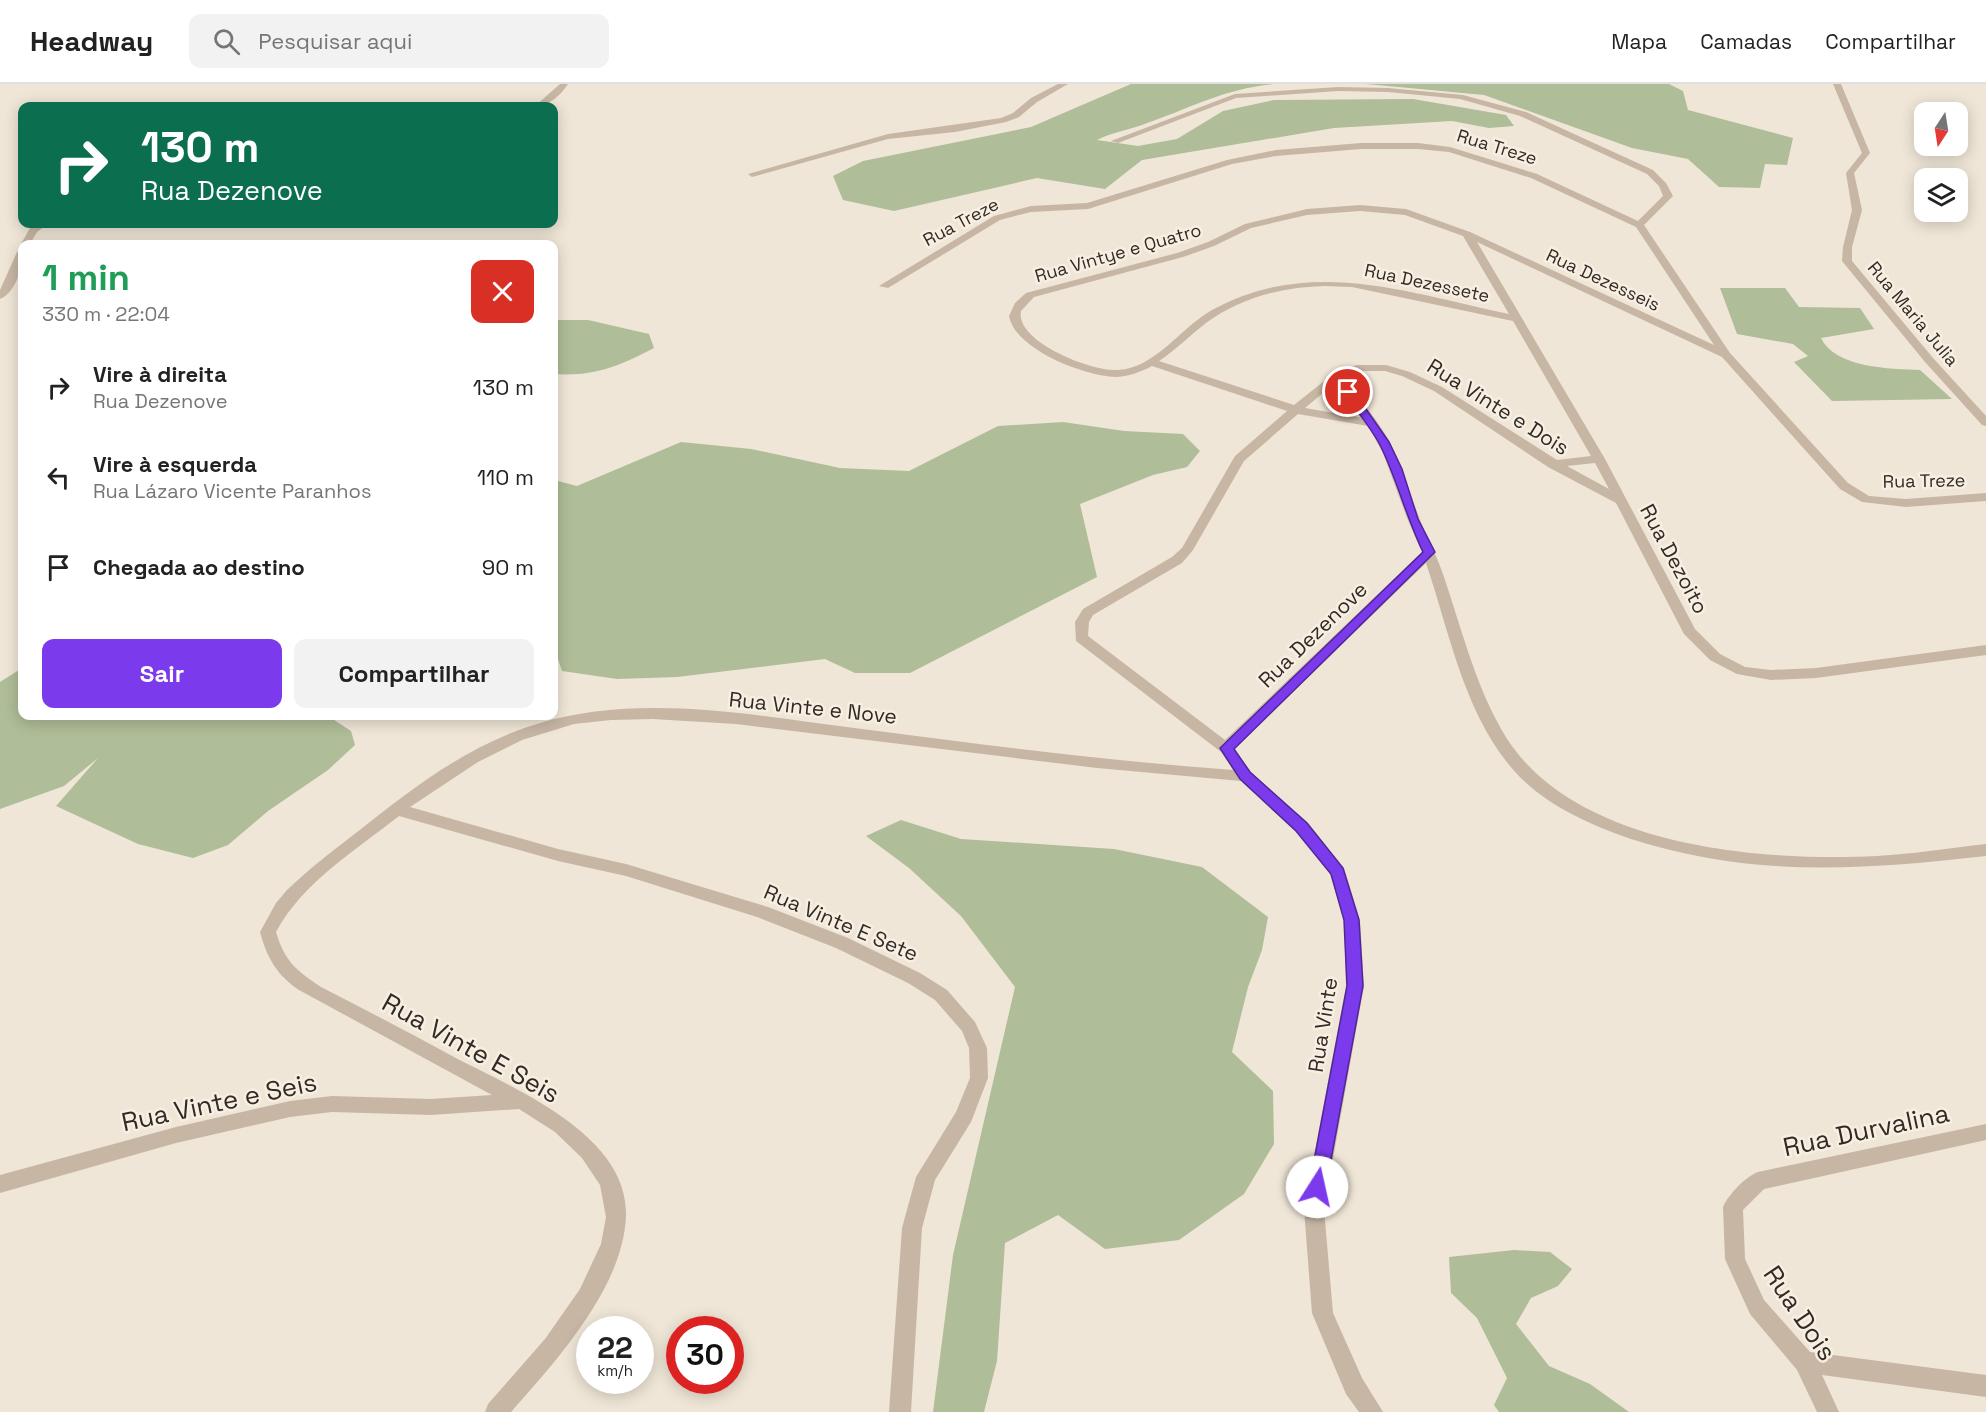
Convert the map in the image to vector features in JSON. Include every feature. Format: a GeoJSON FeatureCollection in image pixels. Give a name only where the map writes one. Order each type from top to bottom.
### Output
{"type":"FeatureCollection","features":[{"type":"Feature","properties":{"kind":"street"},"geometry":{"type":"LineString","coordinates":[[544,102],[560,90],[564,84]]}},
{"type":"Feature","properties":{"kind":"street"},"geometry":{"type":"LineString","coordinates":[[752,174],[888,137],[955,129],[1003,120],[1016,115],[1034,100],[1064,84]]}},
{"type":"Feature","properties":{"kind":"street","name":"Rua Maria Julia"},"geometry":{"type":"LineString","coordinates":[[1837,84],[1866,153],[1850,173],[1857,198],[1857,212],[1845,248],[1847,261],[1929,360],[1986,423]]}},
{"type":"Feature","properties":{"kind":"street"},"geometry":{"type":"LineString","coordinates":[[1115,141],[1216,102],[1243,95],[1338,89],[1408,91],[1460,98],[1522,114],[1650,172],[1663,185],[1668,196],[1639,225]]}},
{"type":"Feature","properties":{"kind":"street","name":"Rua Treze"},"geometry":{"type":"LineString","coordinates":[[884,286],[997,218],[1031,209],[1088,206],[1230,162],[1276,153],[1418,146],[1450,150],[1534,176],[1639,225],[1726,355],[1844,486],[1866,499],[1906,503],[1986,497]]}},
{"type":"Feature","properties":{"kind":"street","name":"Rua Vintye e Quatro"},"geometry":{"type":"LineString","coordinates":[[1153,363],[1117,375],[1103,374],[1071,363],[1038,345],[1015,323],[1014,316],[1018,304],[1030,296],[1180,255],[1266,220],[1307,212],[1360,208],[1406,212],[1467,234]]}},
{"type":"Feature","properties":{"kind":"street","name":"Rua Dezesseis"},"geometry":{"type":"LineString","coordinates":[[1467,234],[1726,355]]}},
{"type":"Feature","properties":{"kind":"street","name":"Rua Dezoito"},"geometry":{"type":"LineString","coordinates":[[1467,234],[1599,459],[1618,500],[1689,631],[1715,657],[1742,671],[1771,675],[1816,673],[1986,650]]}},
{"type":"Feature","properties":{"kind":"street"},"geometry":{"type":"LineString","coordinates":[[0,296],[8,289],[18,263]]}},
{"type":"Feature","properties":{"kind":"street","name":"Rua Dezessete"},"geometry":{"type":"LineString","coordinates":[[1153,363],[1202,321],[1247,296],[1274,288],[1329,283],[1367,286],[1517,319]]}},
{"type":"Feature","properties":{"kind":"street"},"geometry":{"type":"LineString","coordinates":[[1153,363],[1297,410],[1370,423]]}},
{"type":"Feature","properties":{"kind":"street","name":"Rua Vinte e Dois"},"geometry":{"type":"LineString","coordinates":[[1111,662],[1081,638],[1082,622],[1088,612],[1177,560],[1187,550],[1239,459],[1258,440],[1337,376],[1357,368],[1370,367],[1406,374],[1437,389],[1552,464],[1618,500]]}},
{"type":"Feature","properties":{"kind":"street"},"geometry":{"type":"LineString","coordinates":[[1337,376],[1384,442],[1397,469],[1413,519],[1429,552],[1476,688],[1495,732],[1532,782],[1560,802],[1623,832],[1692,850],[1788,862],[1875,862],[1986,850]]}},
{"type":"Feature","properties":{"kind":"street"},"geometry":{"type":"LineString","coordinates":[[1552,464],[1599,459]]}},
{"type":"Feature","properties":{"kind":"street","name":"Rua Dezenove"},"geometry":{"type":"LineString","coordinates":[[1226,748],[1429,552]]}},
{"type":"Feature","properties":{"kind":"street","name":"Rua Vinte"},"geometry":{"type":"LineString","coordinates":[[1111,662],[1226,748],[1245,776],[1302,827],[1338,872],[1352,920],[1355,986],[1314,1209],[1323,1313],[1354,1386],[1372,1412]]}},
{"type":"Feature","properties":{"kind":"street","name":"Rua Vinte e Nove"},"geometry":{"type":"LineString","coordinates":[[396,809],[471,760],[541,727],[592,717],[651,714],[771,723],[1154,771],[1245,776]]}},
{"type":"Feature","properties":{"kind":"street","name":"Rua Vinte E Seis"},"geometry":{"type":"LineString","coordinates":[[396,809],[284,904],[268,932],[275,957],[284,971],[315,992],[525,1101],[573,1136],[595,1159],[614,1193],[616,1218],[608,1254],[585,1301],[534,1369],[496,1412]]}},
{"type":"Feature","properties":{"kind":"street","name":"Rua Vinte E Sete"},"geometry":{"type":"LineString","coordinates":[[396,809],[558,855],[626,870],[762,912],[842,943],[914,978],[941,995],[969,1027],[978,1048],[979,1078],[963,1116],[926,1177],[912,1228],[900,1412]]}},
{"type":"Feature","properties":{"kind":"street","name":"Rua Vinte e Seis"},"geometry":{"type":"LineString","coordinates":[[0,1184],[176,1135],[290,1109],[332,1104],[431,1107],[525,1101]]}},
{"type":"Feature","properties":{"kind":"street","name":"Rua Durvalina"},"geometry":{"type":"LineString","coordinates":[[1758,1181],[1986,1132]]}},
{"type":"Feature","properties":{"kind":"street","name":"Rua Dois"},"geometry":{"type":"LineString","coordinates":[[1758,1181],[1733,1207],[1735,1259],[1757,1307],[1805,1362],[1828,1412]]}},
{"type":"Feature","properties":{"kind":"street"},"geometry":{"type":"LineString","coordinates":[[1805,1362],[1986,1386]]}},
{"type":"Feature","properties":{"kind":"green space"},"geometry":{"type":"Polygon","coordinates":[[[1131,84],[1274,84],[1225,94],[1097,140],[1138,146],[1177,139],[1223,111],[1274,100],[1413,99],[1506,115],[1514,126],[1489,128],[1452,121],[1334,128],[1142,160],[1105,189],[1037,178],[894,211],[843,200],[833,176],[863,161],[1031,127],[1131,84]]]}},
{"type":"Feature","properties":{"kind":"green space"},"geometry":{"type":"Polygon","coordinates":[[[1366,84],[1669,84],[1683,91],[1688,110],[1793,138],[1787,165],[1765,164],[1760,188],[1719,187],[1688,159],[1632,148],[1484,95],[1366,84]]]}},
{"type":"Feature","properties":{"kind":"green space"},"geometry":{"type":"Polygon","coordinates":[[[1720,288],[1785,288],[1799,307],[1860,308],[1874,329],[1821,338],[1838,356],[1865,365],[1920,370],[1952,399],[1832,401],[1794,362],[1808,356],[1793,344],[1737,334],[1720,288]]]}},
{"type":"Feature","properties":{"kind":"green space"},"geometry":{"type":"Polygon","coordinates":[[[558,320],[588,320],[649,334],[654,348],[606,369],[582,374],[558,374],[558,320]]]}},
{"type":"Feature","properties":{"kind":"green space"},"geometry":{"type":"Polygon","coordinates":[[[1063,422],[1124,431],[1183,434],[1200,451],[1187,467],[1153,475],[1080,504],[1097,577],[910,673],[855,673],[825,659],[677,677],[617,679],[562,671],[558,659],[558,481],[577,486],[681,442],[751,449],[840,468],[909,471],[998,426],[1063,422]]]}},
{"type":"Feature","properties":{"kind":"green space"},"geometry":{"type":"Polygon","coordinates":[[[18,671],[18,720],[334,720],[351,731],[355,745],[328,770],[268,811],[228,845],[193,858],[138,844],[56,806],[98,758],[64,786],[0,809],[0,682],[18,671]]]}},
{"type":"Feature","properties":{"kind":"green space"},"geometry":{"type":"Polygon","coordinates":[[[901,820],[961,839],[1114,849],[1202,867],[1268,917],[1262,950],[1248,987],[1232,1052],[1273,1091],[1274,1144],[1244,1194],[1179,1240],[1105,1249],[1058,1215],[1005,1243],[997,1361],[984,1412],[933,1412],[953,1255],[1015,987],[961,916],[909,868],[866,836],[901,820]]]}},
{"type":"Feature","properties":{"kind":"green space"},"geometry":{"type":"Polygon","coordinates":[[[1514,1250],[1550,1252],[1572,1269],[1558,1286],[1531,1298],[1516,1324],[1549,1366],[1590,1384],[1629,1412],[1499,1412],[1494,1405],[1507,1378],[1477,1318],[1451,1293],[1449,1257],[1514,1250]]]}},
{"type":"Feature","properties":{"kind":"route"},"geometry":{"type":"LineString","coordinates":[[1317,1187],[1355,986],[1352,920],[1338,872],[1302,827],[1245,776],[1226,748],[1429,552],[1413,519],[1397,469],[1384,442],[1348,392]]}}]}
